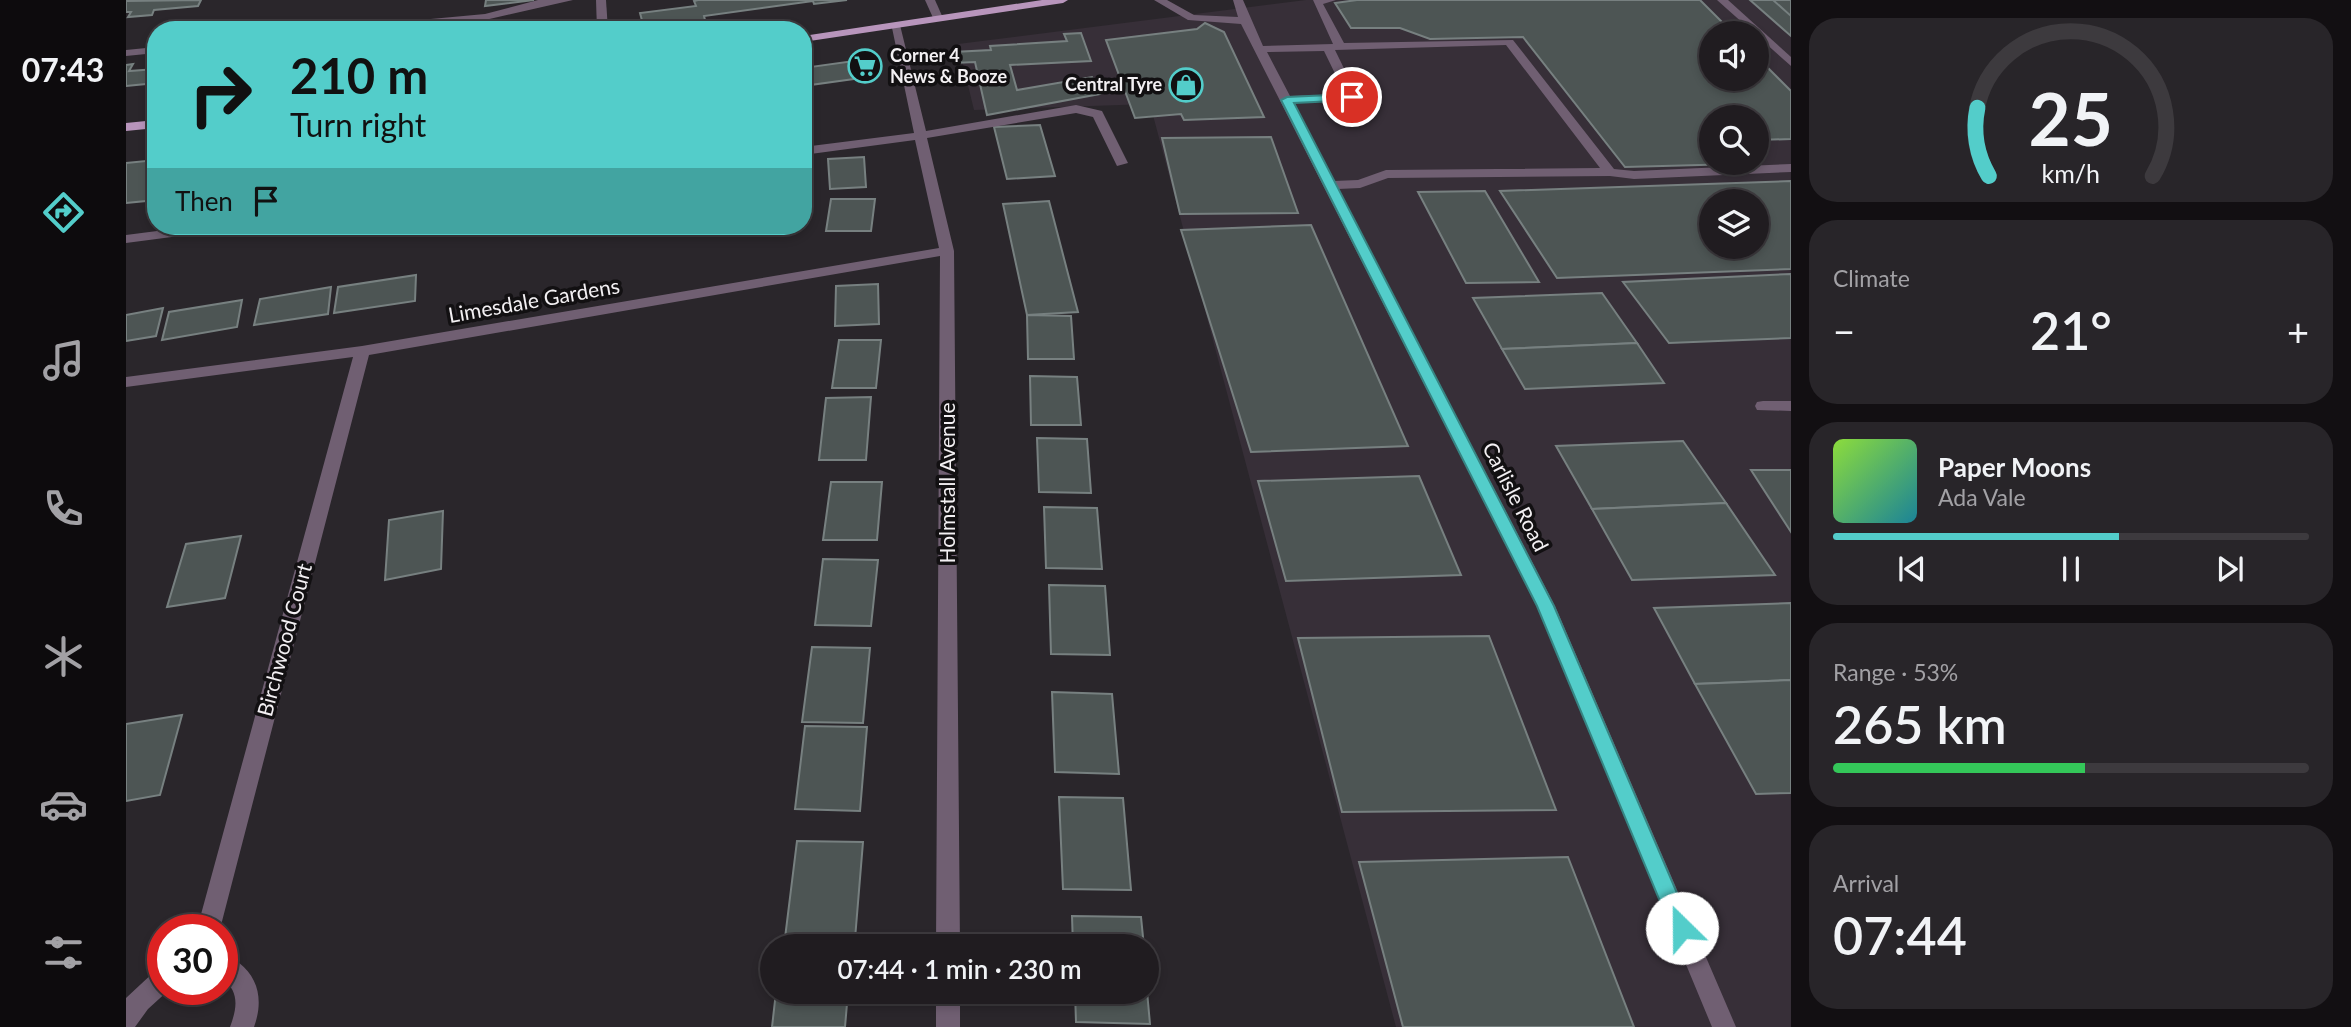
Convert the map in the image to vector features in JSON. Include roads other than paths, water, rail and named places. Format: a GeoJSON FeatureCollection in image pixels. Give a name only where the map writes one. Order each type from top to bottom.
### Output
{"type":"FeatureCollection","features":[{"type":"Feature","properties":{"kind":"main road"},"geometry":{"type":"LineString","coordinates":[[812,38],[1063,0]]}},
{"type":"Feature","properties":{"kind":"main road"},"geometry":{"type":"LineString","coordinates":[[126,127],[147,125]]}},
{"type":"Feature","properties":{"kind":"street"},"geometry":{"type":"LineString","coordinates":[[442,21],[485,17],[568,0]]}},
{"type":"Feature","properties":{"kind":"street"},"geometry":{"type":"LineString","coordinates":[[601,0],[602,21]]}},
{"type":"Feature","properties":{"kind":"street"},"geometry":{"type":"LineString","coordinates":[[930,0],[938,18]]}},
{"type":"Feature","properties":{"kind":"street"},"geometry":{"type":"LineString","coordinates":[[1159,0],[1192,18],[1245,21]]}},
{"type":"Feature","properties":{"kind":"street","name":"Carlisle Road"},"geometry":{"type":"LineString","coordinates":[[1238,0],[1245,21],[1546,606],[1724,1027]]}},
{"type":"Feature","properties":{"kind":"street"},"geometry":{"type":"LineString","coordinates":[[1287,100],[1352,97],[1317,2],[1331,0]]}},
{"type":"Feature","properties":{"kind":"street"},"geometry":{"type":"LineString","coordinates":[[1722,0],[1791,63]]}},
{"type":"Feature","properties":{"kind":"street","name":"Holmstall Avenue"},"geometry":{"type":"LineString","coordinates":[[895,25],[947,251],[948,934]]}},
{"type":"Feature","properties":{"kind":"street"},"geometry":{"type":"LineString","coordinates":[[1260,49],[1509,42],[1610,172]]}},
{"type":"Feature","properties":{"kind":"street"},"geometry":{"type":"LineString","coordinates":[[126,53],[147,51]]}},
{"type":"Feature","properties":{"kind":"street"},"geometry":{"type":"LineString","coordinates":[[812,150],[920,136],[1076,108],[1098,114],[1122,163]]}},
{"type":"Feature","properties":{"kind":"street"},"geometry":{"type":"LineString","coordinates":[[1331,185],[1360,184],[1385,174],[1610,172],[1634,175],[1791,168]]}},
{"type":"Feature","properties":{"kind":"street"},"geometry":{"type":"LineString","coordinates":[[126,239],[156,235]]}},
{"type":"Feature","properties":{"kind":"street","name":"Limesdale Gardens"},"geometry":{"type":"LineString","coordinates":[[126,382],[362,351],[947,251]]}},
{"type":"Feature","properties":{"kind":"street","name":"Birchwood Court"},"geometry":{"type":"LineString","coordinates":[[212,914],[362,351]]}},
{"type":"Feature","properties":{"kind":"street"},"geometry":{"type":"LineString","coordinates":[[1763,406],[1791,406]]}},
{"type":"Feature","properties":{"kind":"street"},"geometry":{"type":"LineString","coordinates":[[238,974],[245,982],[249,998],[242,1027]]}},
{"type":"Feature","properties":{"kind":"street"},"geometry":{"type":"LineString","coordinates":[[126,1018],[147,993]]}},
{"type":"Feature","properties":{"kind":"street"},"geometry":{"type":"LineString","coordinates":[[948,1004],[948,1027]]}},
{"type":"Feature","properties":{"kind":"place","name":"Corner 4 News & Booze"},"geometry":{"type":"Point","coordinates":[865,66]}},
{"type":"Feature","properties":{"kind":"place","name":"Central Tyre"},"geometry":{"type":"Point","coordinates":[1186,85]}}]}
